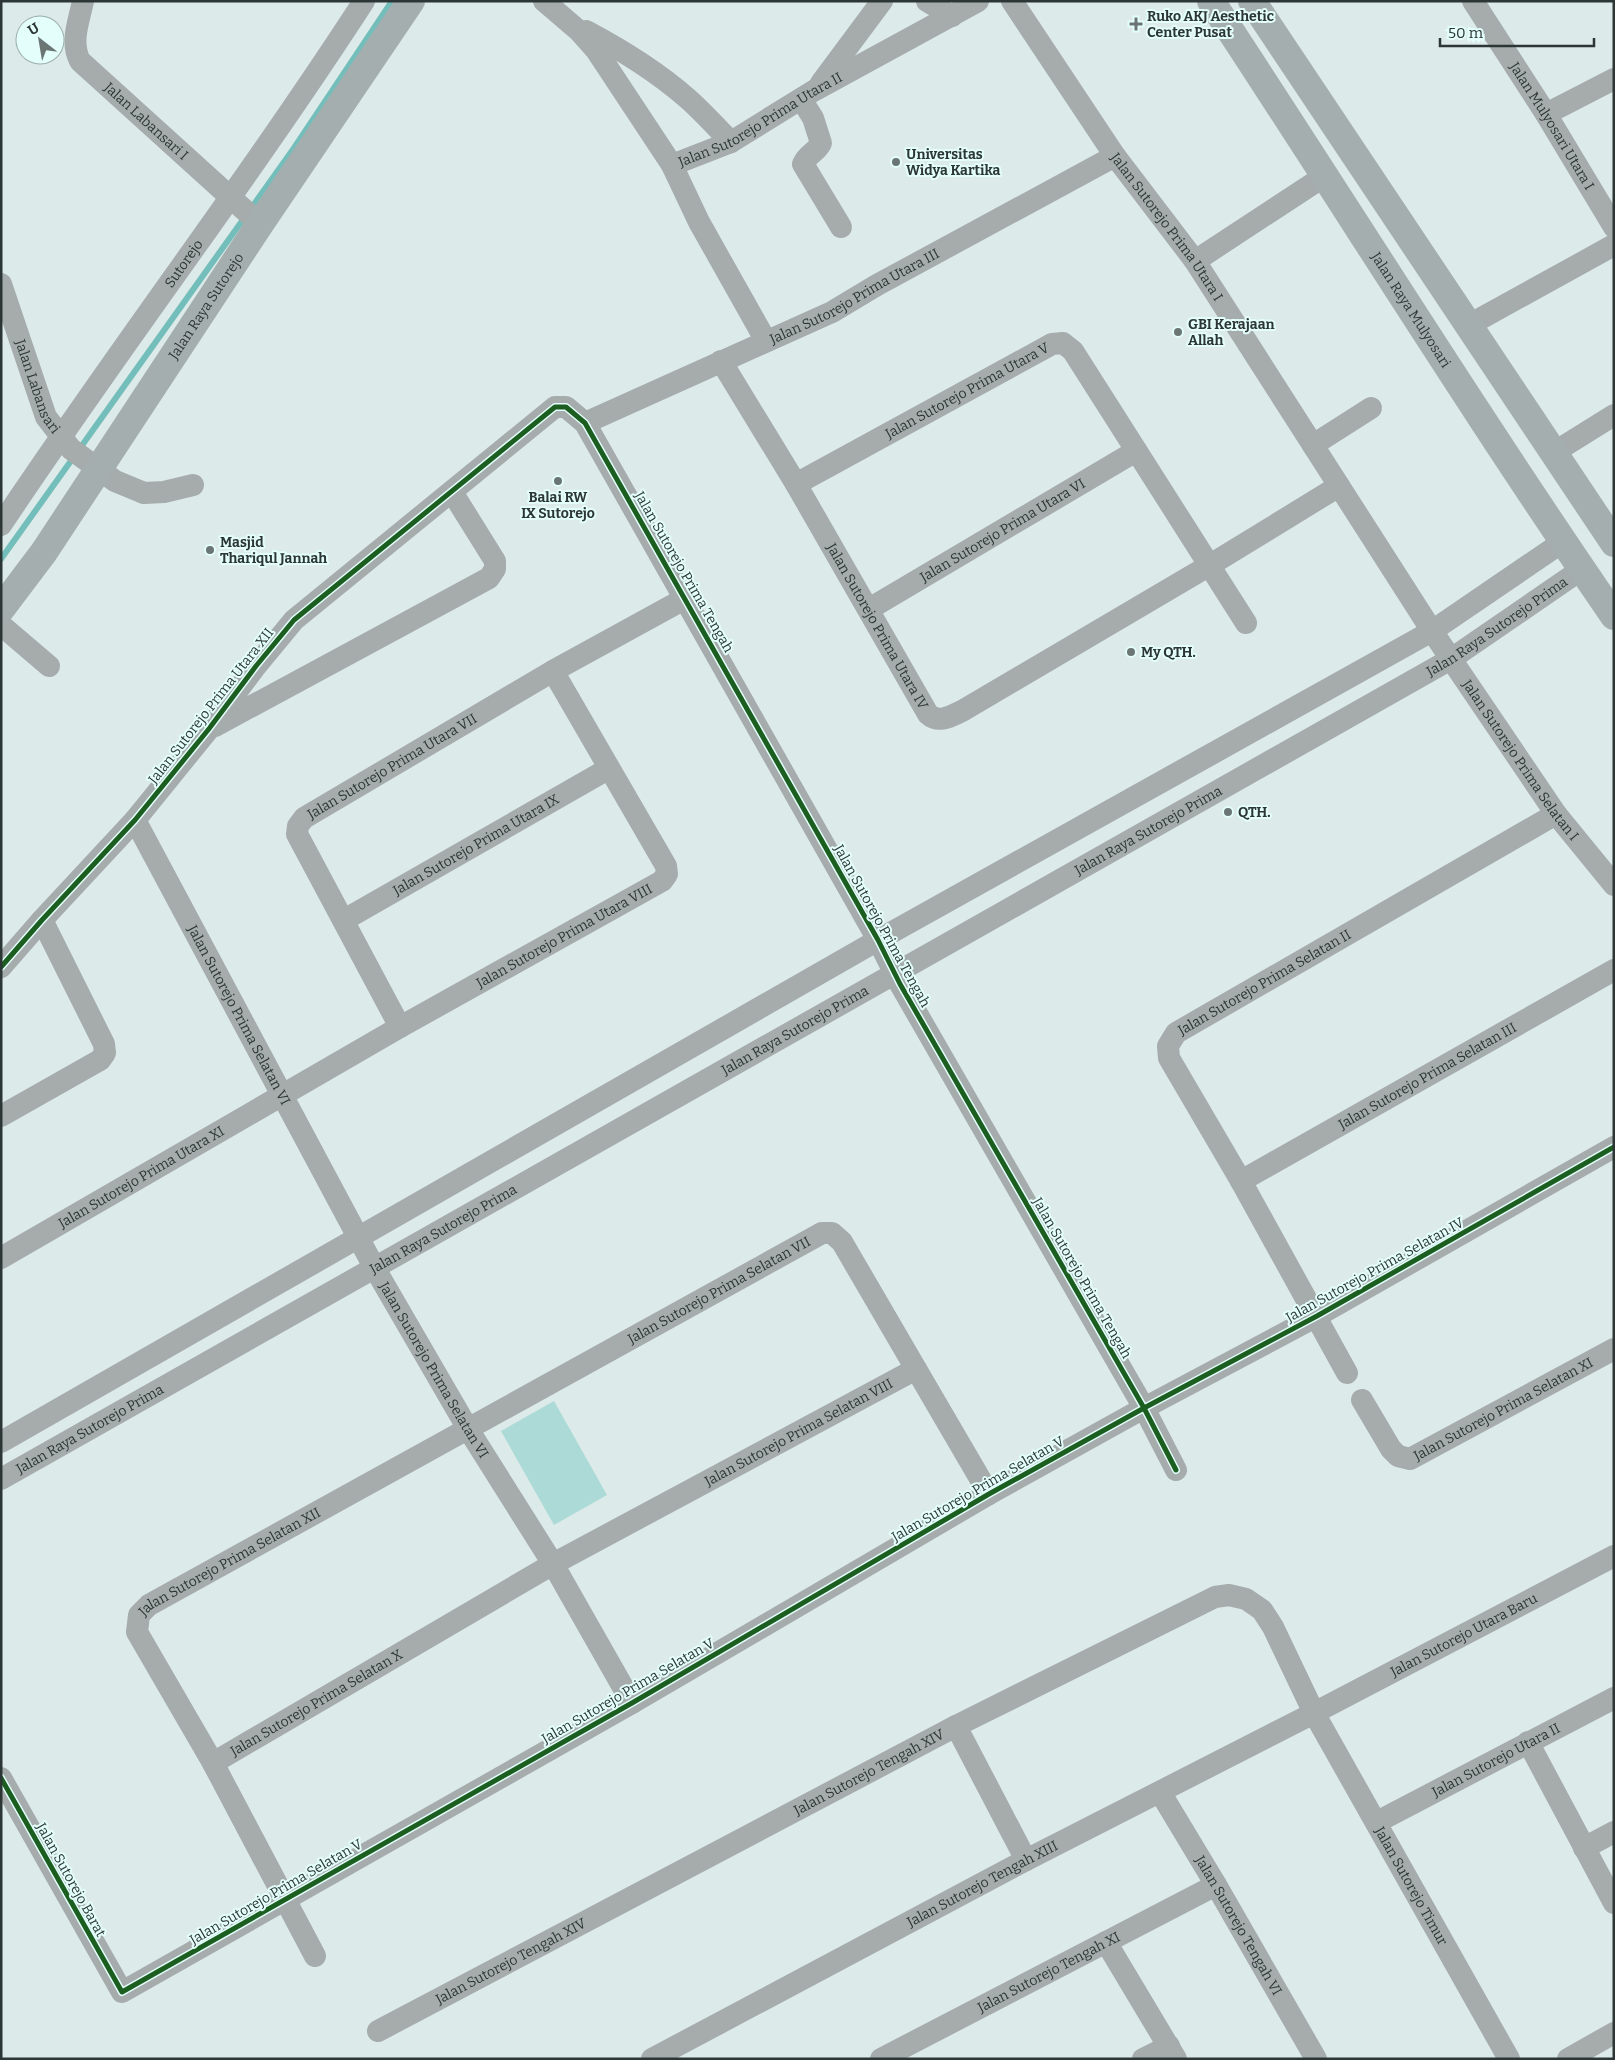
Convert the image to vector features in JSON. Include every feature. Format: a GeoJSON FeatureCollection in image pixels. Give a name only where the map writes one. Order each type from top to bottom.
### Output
{"type":"FeatureCollection","features":[{"type":"Feature","properties":{"kind":"main road","name":"Jalan Raya Sutorejo"},"geometry":{"type":"LineString","coordinates":[[1,608],[44,552],[78,454],[168,361],[245,211],[411,1]]}},
{"type":"Feature","properties":{"kind":"main road","name":"Jalan Raya Mulyosari"},"geometry":{"type":"LineString","coordinates":[[1211,1],[1326,175],[1495,440],[1614,616]]}},
{"type":"Feature","properties":{"kind":"main road"},"geometry":{"type":"LineString","coordinates":[[1252,1],[1614,543]]}},
{"type":"Feature","properties":{"kind":"main road"},"geometry":{"type":"LineString","coordinates":[[1270,90],[1299,71]]}},
{"type":"Feature","properties":{"kind":"street","name":"Jalan Labansari I"},"geometry":{"type":"LineString","coordinates":[[83,1],[74,43],[80,61],[245,211]]}},
{"type":"Feature","properties":{"kind":"street","name":"Sutorejo"},"geometry":{"type":"LineString","coordinates":[[1,525],[78,454],[245,211],[317,73],[364,1]]}},
{"type":"Feature","properties":{"kind":"street","name":"Jalan Sutorejo Prima Utara II"},"geometry":{"type":"LineString","coordinates":[[544,1],[589,40],[672,165],[731,142],[808,95],[978,1]]}},
{"type":"Feature","properties":{"kind":"street"},"geometry":{"type":"LineString","coordinates":[[841,227],[803,164],[806,156],[818,149],[820,143],[808,95],[882,1]]}},
{"type":"Feature","properties":{"kind":"street"},"geometry":{"type":"LineString","coordinates":[[927,1],[952,16]]}},
{"type":"Feature","properties":{"kind":"street","name":"Jalan Sutorejo Prima Utara I"},"geometry":{"type":"LineString","coordinates":[[1012,1],[1115,156],[1195,261],[1432,631]]}},
{"type":"Feature","properties":{"kind":"street","name":"Jalan Mulyosari Utara I"},"geometry":{"type":"LineString","coordinates":[[1473,1],[1546,114],[1614,227]]}},
{"type":"Feature","properties":{"kind":"street"},"geometry":{"type":"LineString","coordinates":[[570,23],[621,49],[652,70],[688,98],[731,142]]}},
{"type":"Feature","properties":{"kind":"street"},"geometry":{"type":"LineString","coordinates":[[1546,114],[1614,79]]}},
{"type":"Feature","properties":{"kind":"street","name":"Jalan Sutorejo Prima Utara III"},"geometry":{"type":"LineString","coordinates":[[585,423],[832,312],[877,285],[1115,156]]}},
{"type":"Feature","properties":{"kind":"street"},"geometry":{"type":"LineString","coordinates":[[672,165],[699,222],[766,341]]}},
{"type":"Feature","properties":{"kind":"street"},"geometry":{"type":"LineString","coordinates":[[1195,261],[1326,175]]}},
{"type":"Feature","properties":{"kind":"street"},"geometry":{"type":"LineString","coordinates":[[1469,325],[1614,245]]}},
{"type":"Feature","properties":{"kind":"street","name":"Jalan Labansari"},"geometry":{"type":"LineString","coordinates":[[1,284],[46,417],[78,454]]}},
{"type":"Feature","properties":{"kind":"street","name":"Jalan Sutorejo Prima Utara V"},"geometry":{"type":"LineString","coordinates":[[796,484],[1052,344],[1058,343],[1068,346],[1246,622]]}},
{"type":"Feature","properties":{"kind":"street","name":"Jalan Sutorejo Prima Utara IV"},"geometry":{"type":"LineString","coordinates":[[721,361],[796,484],[928,714],[936,719],[944,719],[962,711],[1210,565],[1339,486]]}},
{"type":"Feature","properties":{"kind":"street","name":"Jalan Sutorejo Prima Tengah"},"geometry":{"type":"LineString","coordinates":[[556,407],[566,407],[585,423],[686,598],[878,940],[894,974],[1144,1408],[1176,1470]]}},
{"type":"Feature","properties":{"kind":"street","name":"Jalan Sutorejo Prima Utara XII"},"geometry":{"type":"LineString","coordinates":[[1,967],[135,820],[208,730],[256,666],[300,614],[556,407]]}},
{"type":"Feature","properties":{"kind":"street"},"geometry":{"type":"LineString","coordinates":[[1313,445],[1371,408]]}},
{"type":"Feature","properties":{"kind":"street"},"geometry":{"type":"LineString","coordinates":[[1553,453],[1614,415]]}},
{"type":"Feature","properties":{"kind":"street","name":"Jalan Sutorejo Prima Utara VI"},"geometry":{"type":"LineString","coordinates":[[869,610],[1136,451]]}},
{"type":"Feature","properties":{"kind":"street"},"geometry":{"type":"LineString","coordinates":[[78,454],[115,481],[144,493],[158,493],[193,485]]}},
{"type":"Feature","properties":{"kind":"street","name":"Jalan Sutorejo Prima Utara XII"},"geometry":{"type":"LineString","coordinates":[[208,730],[489,578],[495,569],[495,561],[452,492]]}},
{"type":"Feature","properties":{"kind":"street"},"geometry":{"type":"LineString","coordinates":[[1,1442],[878,940],[1432,631],[1564,541]]}},
{"type":"Feature","properties":{"kind":"street","name":"Jalan Raya Sutorejo Prima"},"geometry":{"type":"LineString","coordinates":[[1,1479],[1451,659],[1582,569]]}},
{"type":"Feature","properties":{"kind":"street","name":"Jalan Sutorejo Prima Utara VII"},"geometry":{"type":"LineString","coordinates":[[400,1027],[297,834],[299,823],[304,818],[553,672],[686,598]]}},
{"type":"Feature","properties":{"kind":"street"},"geometry":{"type":"LineString","coordinates":[[1,626],[50,666]]}},
{"type":"Feature","properties":{"kind":"street","name":"Jalan Sutorejo Prima Selatan I"},"geometry":{"type":"LineString","coordinates":[[1432,631],[1556,814],[1614,885]]}},
{"type":"Feature","properties":{"kind":"street","name":"Jalan Sutorejo Prima Utara VIII"},"geometry":{"type":"LineString","coordinates":[[281,1095],[662,881],[667,874],[666,866],[553,672]]}},
{"type":"Feature","properties":{"kind":"street","name":"Jalan Sutorejo Prima Utara IX"},"geometry":{"type":"LineString","coordinates":[[344,920],[608,769]]}},
{"type":"Feature","properties":{"kind":"street","name":"Jalan Sutorejo Prima Selatan II"},"geometry":{"type":"LineString","coordinates":[[1317,1316],[1169,1058],[1168,1046],[1176,1033],[1556,814]]}},
{"type":"Feature","properties":{"kind":"street","name":"Jalan Sutorejo Prima Selatan VI"},"geometry":{"type":"LineString","coordinates":[[135,820],[374,1267],[468,1429],[553,1564],[632,1703]]}},
{"type":"Feature","properties":{"kind":"street"},"geometry":{"type":"LineString","coordinates":[[1,1116],[100,1060],[106,1050],[42,920]]}},
{"type":"Feature","properties":{"kind":"street","name":"Jalan Sutorejo Prima Selatan III"},"geometry":{"type":"LineString","coordinates":[[1241,1181],[1614,970]]}},
{"type":"Feature","properties":{"kind":"street","name":"Jalan Sutorejo Prima Utara XI"},"geometry":{"type":"LineString","coordinates":[[1,1258],[281,1095]]}},
{"type":"Feature","properties":{"kind":"street","name":"Jalan Sutorejo Prima Selatan IV"},"geometry":{"type":"LineString","coordinates":[[1144,1408],[1317,1316],[1614,1147]]}},
{"type":"Feature","properties":{"kind":"street","name":"Jalan Sutorejo Prima Selatan VII"},"geometry":{"type":"LineString","coordinates":[[468,1429],[822,1233],[832,1233],[842,1242],[916,1368]]}},
{"type":"Feature","properties":{"kind":"street"},"geometry":{"type":"LineString","coordinates":[[1317,1316],[1347,1373]]}},
{"type":"Feature","properties":{"kind":"street","name":"Jalan Sutorejo Prima Selatan XI"},"geometry":{"type":"LineString","coordinates":[[1362,1400],[1392,1449],[1398,1456],[1410,1458],[1614,1349]]}},
{"type":"Feature","properties":{"kind":"street"},"geometry":{"type":"LineString","coordinates":[[916,1368],[989,1494]]}},
{"type":"Feature","properties":{"kind":"street","name":"Jalan Sutorejo Prima Selatan VIII"},"geometry":{"type":"LineString","coordinates":[[553,1564],[916,1368]]}},
{"type":"Feature","properties":{"kind":"street","name":"Jalan Sutorejo Prima Selatan V"},"geometry":{"type":"LineString","coordinates":[[122,1992],[632,1703],[989,1494],[1144,1408]]}},
{"type":"Feature","properties":{"kind":"street","name":"Jalan Sutorejo Prima Selatan XII"},"geometry":{"type":"LineString","coordinates":[[212,1762],[137,1632],[138,1620],[142,1611],[149,1605],[468,1429]]}},
{"type":"Feature","properties":{"kind":"street","name":"Jalan Sutorejo Utara Baru"},"geometry":{"type":"LineString","coordinates":[[1314,1713],[1614,1556]]}},
{"type":"Feature","properties":{"kind":"street","name":"Jalan Sutorejo Prima Selatan X"},"geometry":{"type":"LineString","coordinates":[[212,1762],[553,1564]]}},
{"type":"Feature","properties":{"kind":"street","name":"Jalan Sutorejo Tengah XIV"},"geometry":{"type":"LineString","coordinates":[[378,2031],[956,1726],[1215,1597],[1229,1595],[1246,1599],[1262,1610],[1273,1627],[1314,1713]]}},
{"type":"Feature","properties":{"kind":"street","name":"Jalan Sutorejo Utara II"},"geometry":{"type":"LineString","coordinates":[[1379,1821],[1614,1698]]}},
{"type":"Feature","properties":{"kind":"street","name":"Jalan Sutorejo Tengah XIII"},"geometry":{"type":"LineString","coordinates":[[652,2059],[1026,1860],[1314,1713]]}},
{"type":"Feature","properties":{"kind":"street","name":"Jalan Sutorejo Timur"},"geometry":{"type":"LineString","coordinates":[[1314,1713],[1510,2059]]}},
{"type":"Feature","properties":{"kind":"street"},"geometry":{"type":"LineString","coordinates":[[956,1726],[1026,1860]]}},
{"type":"Feature","properties":{"kind":"street"},"geometry":{"type":"LineString","coordinates":[[1528,1742],[1614,1902]]}},
{"type":"Feature","properties":{"kind":"street"},"geometry":{"type":"LineString","coordinates":[[212,1762],[315,1956]]}},
{"type":"Feature","properties":{"kind":"street","name":"Jalan Sutorejo Barat"},"geometry":{"type":"LineString","coordinates":[[1,1778],[122,1992]]}},
{"type":"Feature","properties":{"kind":"street","name":"Jalan Sutorejo Tengah VI"},"geometry":{"type":"LineString","coordinates":[[1160,1792],[1216,1884],[1316,2059]]}},
{"type":"Feature","properties":{"kind":"street"},"geometry":{"type":"LineString","coordinates":[[1584,1848],[1614,1832]]}},
{"type":"Feature","properties":{"kind":"street","name":"Jalan Sutorejo Tengah XI"},"geometry":{"type":"LineString","coordinates":[[881,2059],[1216,1884]]}},
{"type":"Feature","properties":{"kind":"street"},"geometry":{"type":"LineString","coordinates":[[1106,1942],[1173,2052],[1144,2059]]}},
{"type":"Feature","properties":{"kind":"street"},"geometry":{"type":"LineString","coordinates":[[1568,2059],[1614,2033]]}},
{"type":"Feature","properties":{"kind":"shaded area"},"geometry":{"type":"Polygon","coordinates":[[[554,1401],[607,1495],[554,1525],[501,1431],[554,1401]]]}},
{"type":"Feature","properties":{"kind":"waterway"},"geometry":{"type":"LineString","coordinates":[[1,559],[294,148],[392,1]]}},
{"type":"Feature","properties":{"kind":"cycle path"},"geometry":{"type":"LineString","coordinates":[[1,967],[135,820],[294,620],[555,407],[566,407],[585,423],[878,940],[900,984],[1144,1408],[1176,1470]]}},
{"type":"Feature","properties":{"kind":"cycle path"},"geometry":{"type":"LineString","coordinates":[[1,1778],[122,1992],[632,1703],[989,1494],[1144,1408],[1317,1316],[1614,1147]]}},
{"type":"Feature","properties":{"kind":"place","name":"Ruko AKJ Aesthetic Center Pusat"},"geometry":{"type":"Point","coordinates":[1136,24]}},
{"type":"Feature","properties":{"kind":"place","name":"Universitas Widya Kartika"},"geometry":{"type":"Point","coordinates":[896,162]}},
{"type":"Feature","properties":{"kind":"place","name":"GBI Kerajaan Allah"},"geometry":{"type":"Point","coordinates":[1178,332]}},
{"type":"Feature","properties":{"kind":"place","name":"Balai RW IX Sutorejo"},"geometry":{"type":"Point","coordinates":[558,481]}},
{"type":"Feature","properties":{"kind":"place","name":"Masjid Thariqul Jannah"},"geometry":{"type":"Point","coordinates":[210,550]}},
{"type":"Feature","properties":{"kind":"place","name":"My QTH."},"geometry":{"type":"Point","coordinates":[1131,652]}},
{"type":"Feature","properties":{"kind":"place","name":"QTH."},"geometry":{"type":"Point","coordinates":[1228,812]}}]}
